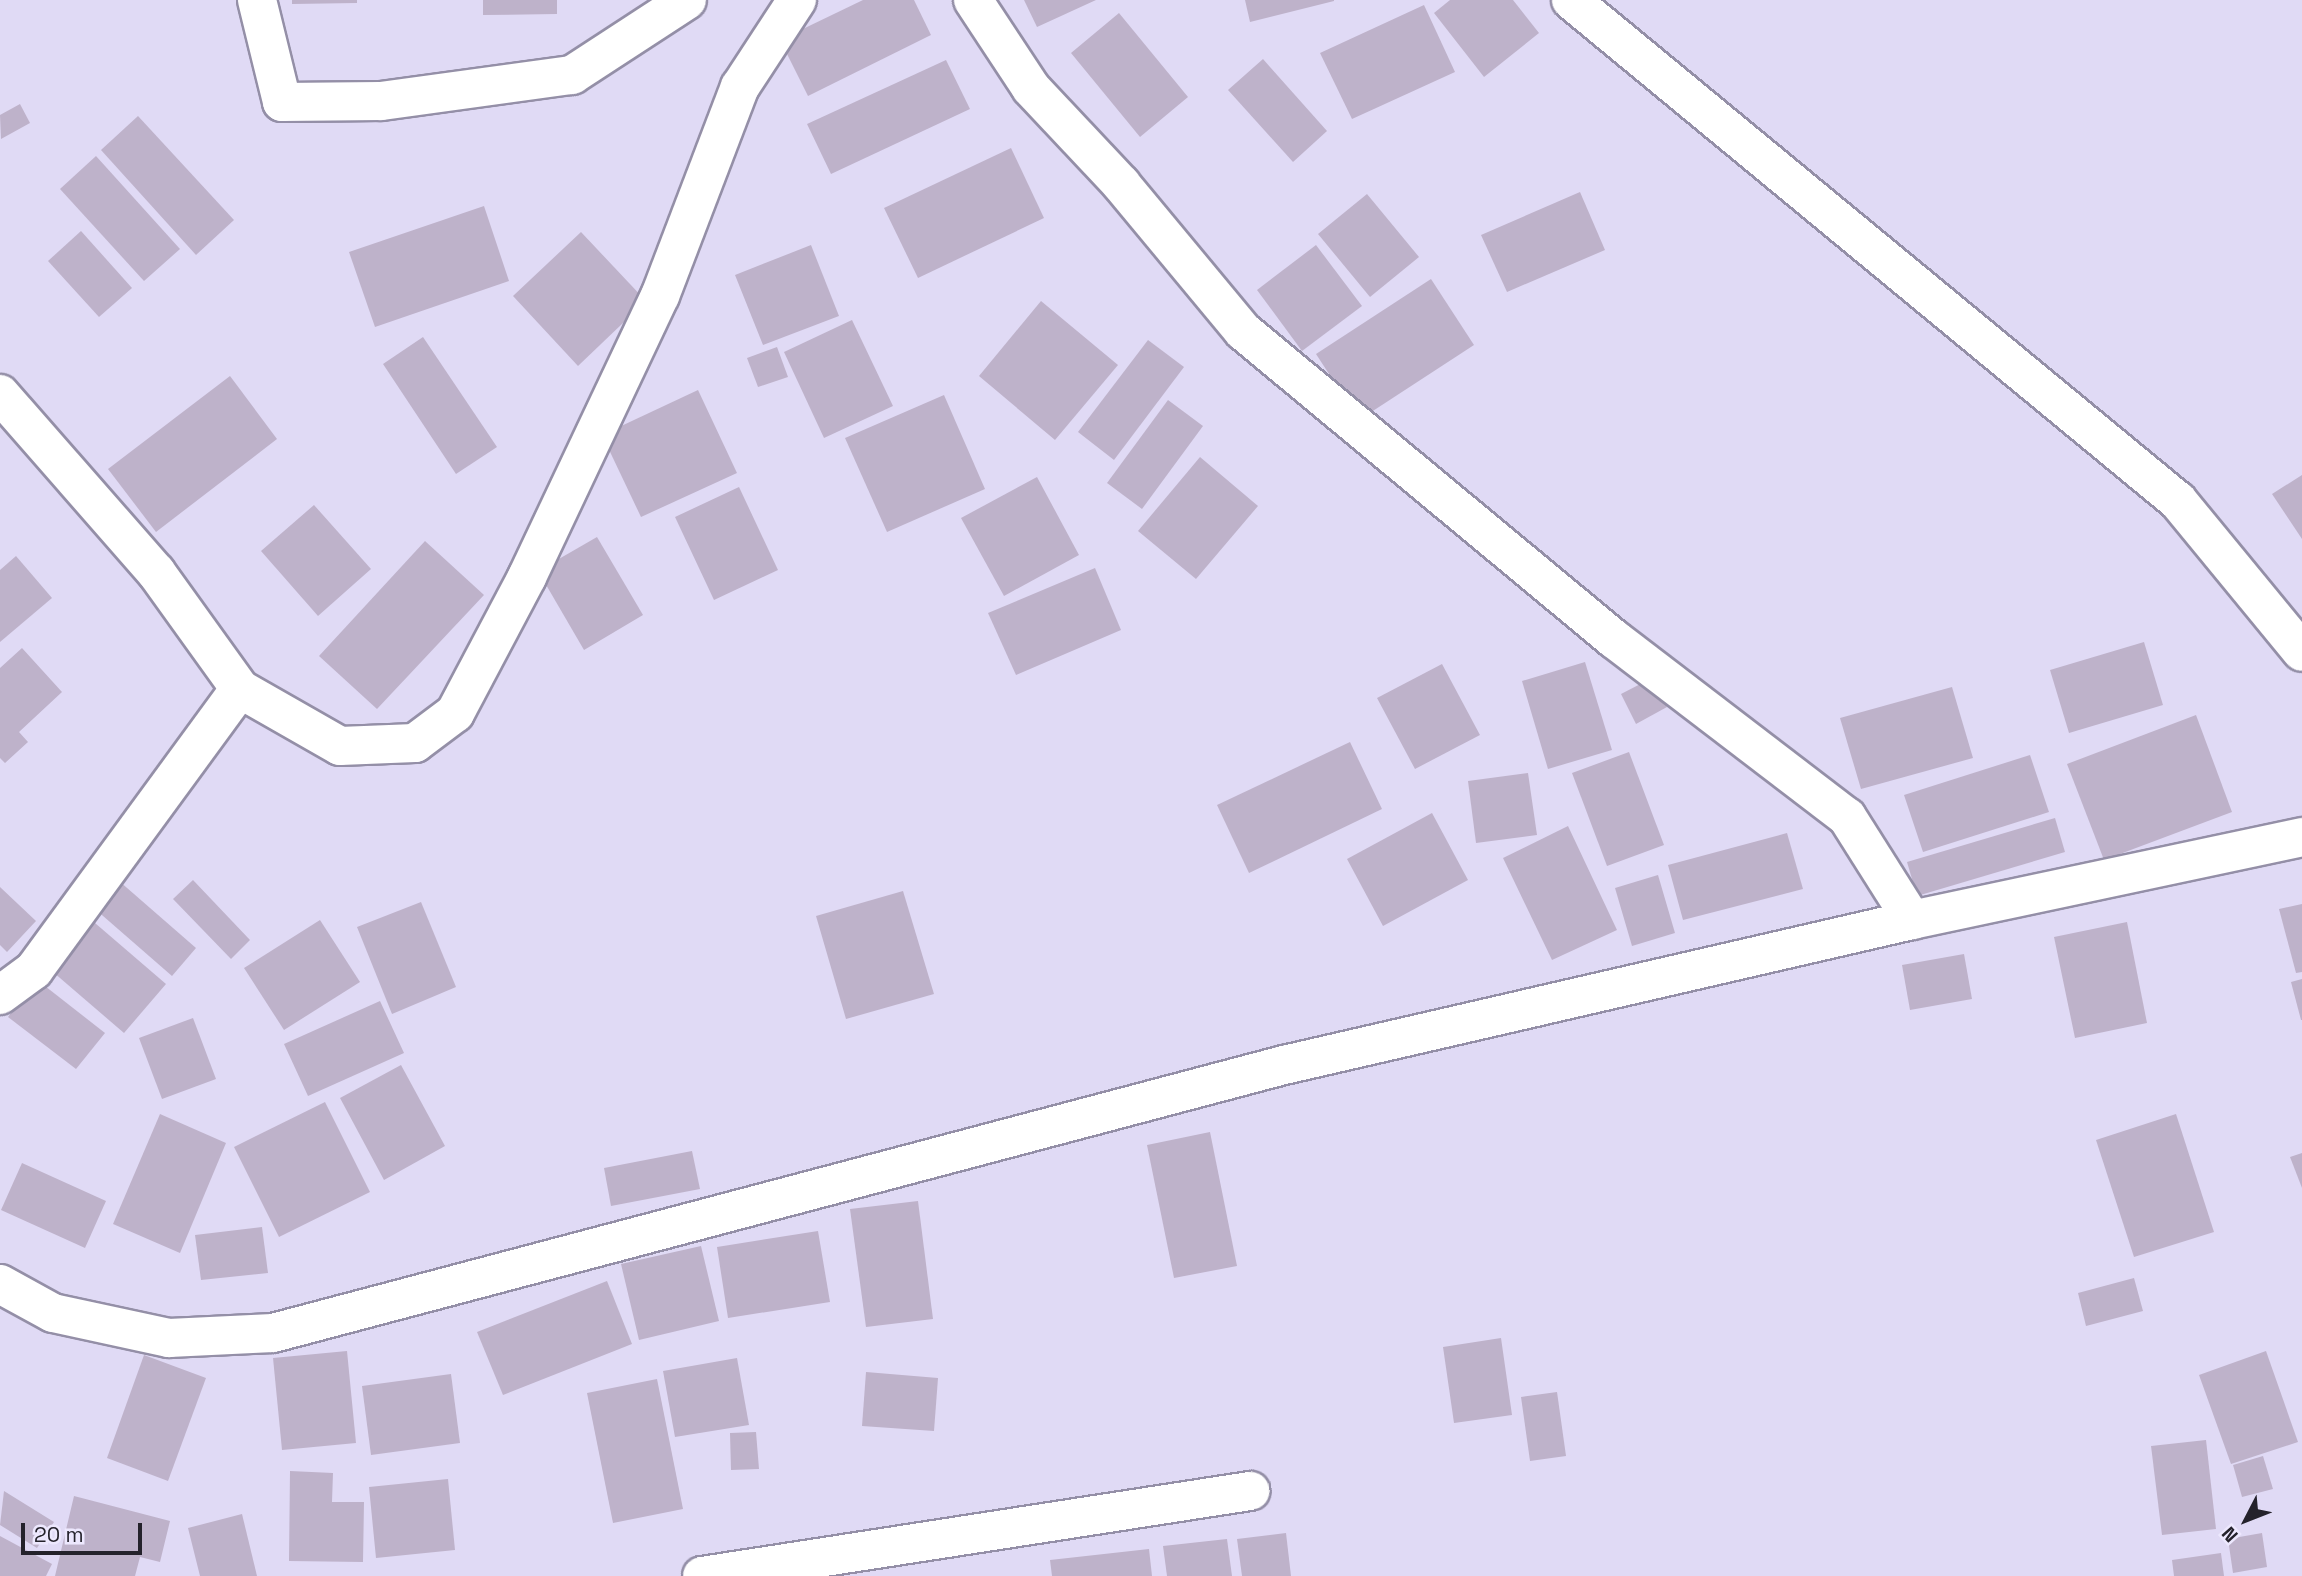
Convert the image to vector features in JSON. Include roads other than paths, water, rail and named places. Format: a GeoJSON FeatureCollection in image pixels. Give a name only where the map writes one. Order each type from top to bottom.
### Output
{"type":"FeatureCollection","features":[{"type":"Feature","properties":{"kind":"street"},"geometry":{"type":"LineString","coordinates":[[257,0],[282,103],[381,101],[572,75],[687,0]]}},
{"type":"Feature","properties":{"kind":"street"},"geometry":{"type":"LineString","coordinates":[[0,395],[156,572],[240,689],[340,746],[415,743],[455,713],[527,577],[660,296],[740,87],[797,0]]}},
{"type":"Feature","properties":{"kind":"street"},"geometry":{"type":"LineString","coordinates":[[972,0],[1031,88],[1121,184],[1243,331],[1614,639],[1847,817],[1912,920]]}},
{"type":"Feature","properties":{"kind":"street"},"geometry":{"type":"LineString","coordinates":[[1571,0],[2178,501],[2302,652]]}},
{"type":"Feature","properties":{"kind":"street"},"geometry":{"type":"LineString","coordinates":[[0,995],[34,970],[240,689]]}},
{"type":"Feature","properties":{"kind":"street"},"geometry":{"type":"LineString","coordinates":[[0,1284],[53,1313],[169,1338],[273,1333],[1284,1065],[1912,920],[2302,837]]}},
{"type":"Feature","properties":{"kind":"street"},"geometry":{"type":"LineString","coordinates":[[702,1576],[1250,1491]]}}]}
